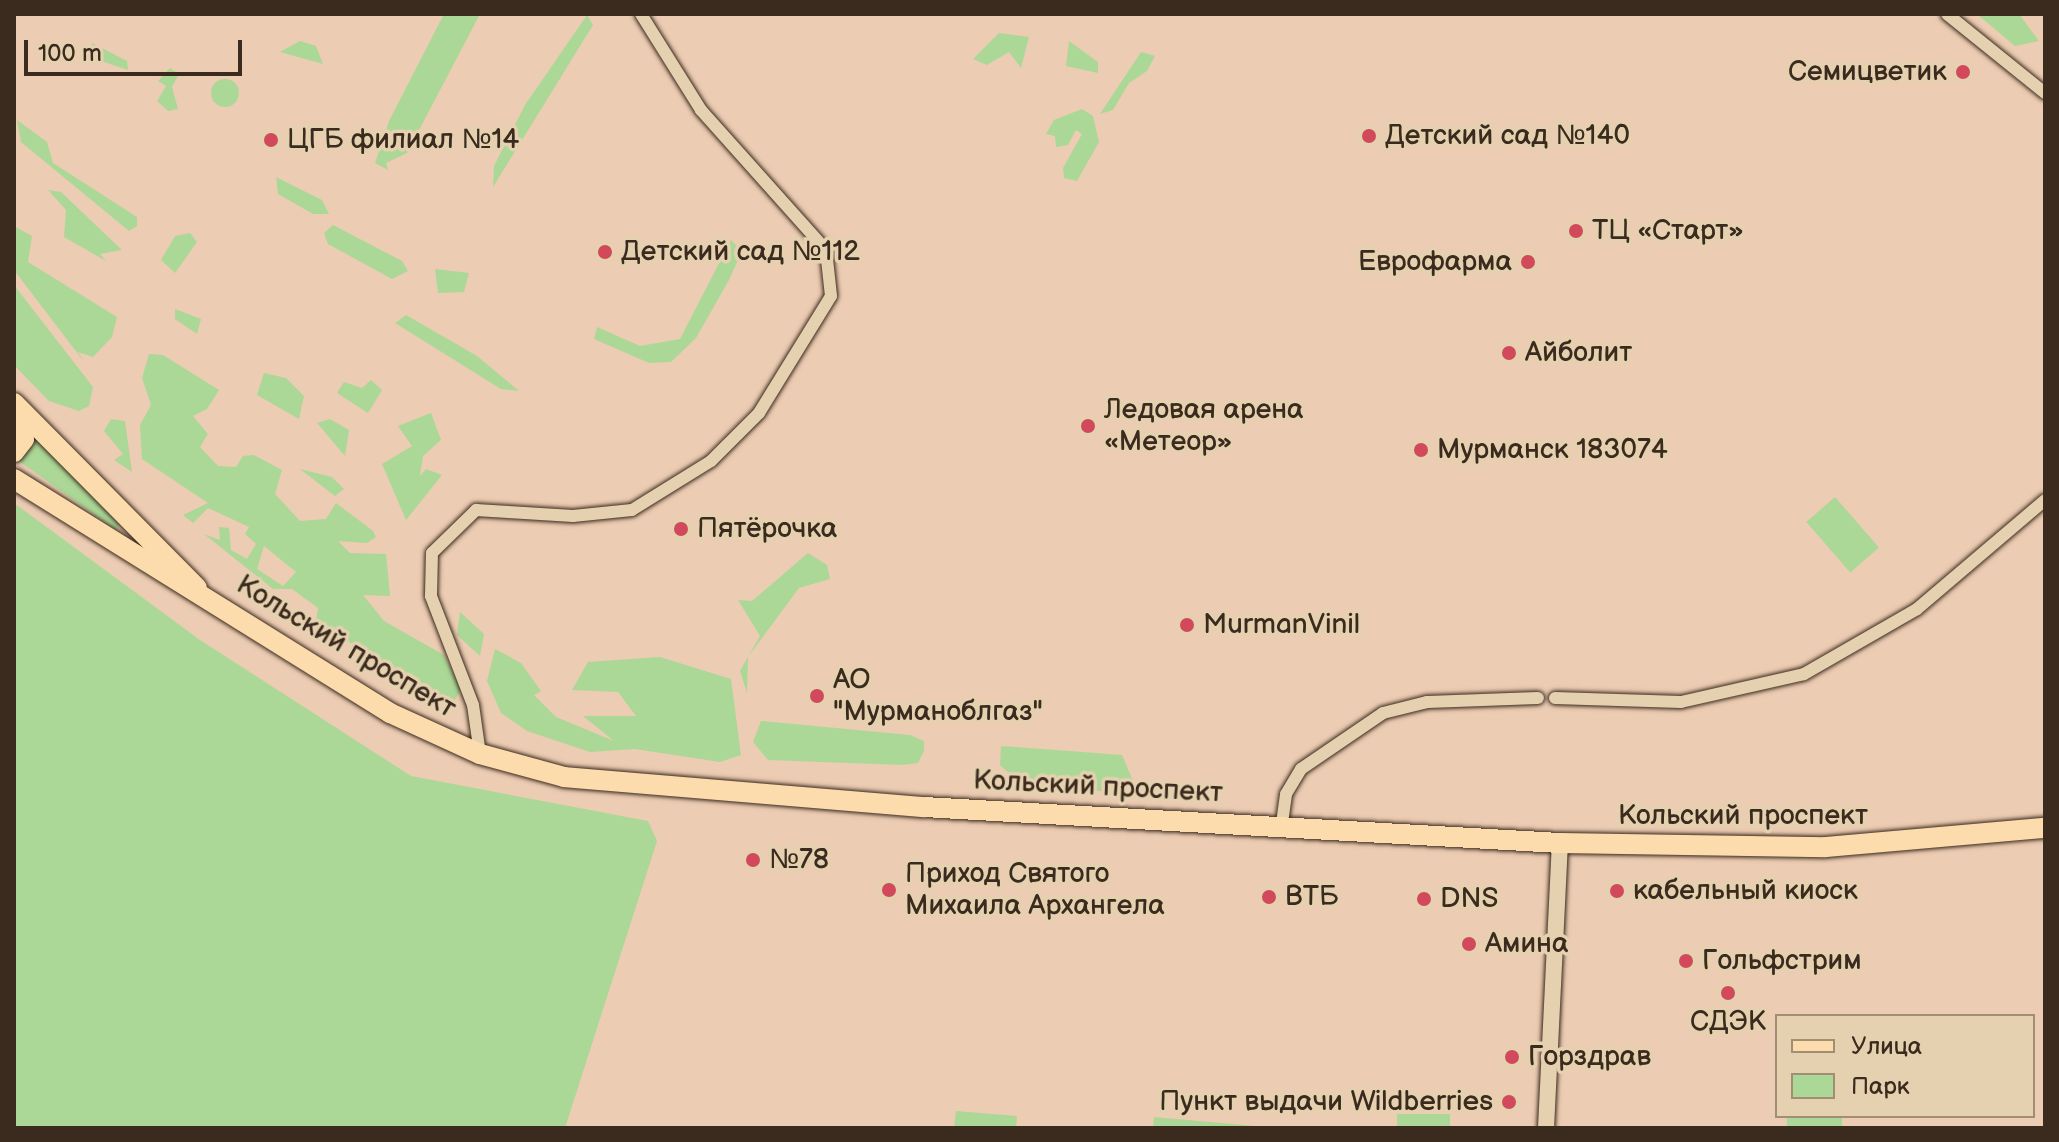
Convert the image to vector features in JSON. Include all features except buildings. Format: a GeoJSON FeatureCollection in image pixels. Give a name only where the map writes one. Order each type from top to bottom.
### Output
{"type":"FeatureCollection","features":[{"type":"Feature","properties":{"kind":"main road","name":"Кольский проспект"},"geometry":{"type":"LineString","coordinates":[[14,403],[197,588]]}},
{"type":"Feature","properties":{"kind":"main road"},"geometry":{"type":"LineString","coordinates":[[14,403],[24,428],[14,452]]}},
{"type":"Feature","properties":{"kind":"main road","name":"Кольский проспект"},"geometry":{"type":"LineString","coordinates":[[14,479],[157,573],[197,588],[390,713],[480,754],[629,785],[1282,823],[1560,843],[1826,847],[2045,828]]}},
{"type":"Feature","properties":{"kind":"street"},"geometry":{"type":"LineString","coordinates":[[480,754],[473,705],[431,596],[432,553],[476,510],[573,516],[632,510],[711,461],[759,413],[831,296],[826,250],[701,110],[641,14]]}},
{"type":"Feature","properties":{"kind":"street"},"geometry":{"type":"LineString","coordinates":[[1947,14],[2045,93]]}},
{"type":"Feature","properties":{"kind":"street"},"geometry":{"type":"LineString","coordinates":[[1555,698],[1681,702],[1804,674],[1917,609],[2045,500]]}},
{"type":"Feature","properties":{"kind":"street"},"geometry":{"type":"LineString","coordinates":[[1282,823],[1286,794],[1301,769],[1383,713],[1427,702],[1538,698]]}},
{"type":"Feature","properties":{"kind":"street"},"geometry":{"type":"LineString","coordinates":[[1546,1128],[1560,843]]}},
{"type":"Feature","properties":{"kind":"green space"},"geometry":{"type":"Polygon","coordinates":[[[444,14],[480,14],[407,153],[386,163],[388,170],[375,163],[389,121],[444,14]]]}},
{"type":"Feature","properties":{"kind":"green space"},"geometry":{"type":"Polygon","coordinates":[[[1977,14],[2019,14],[2039,41],[2015,46],[1977,14]]]}},
{"type":"Feature","properties":{"kind":"green space"},"geometry":{"type":"Polygon","coordinates":[[[587,15],[593,25],[493,187],[494,166],[525,105],[587,15]]]}},
{"type":"Feature","properties":{"kind":"green space"},"geometry":{"type":"Polygon","coordinates":[[[999,33],[1029,37],[1021,68],[1009,52],[987,65],[973,59],[999,33]]]}},
{"type":"Feature","properties":{"kind":"green space"},"geometry":{"type":"Polygon","coordinates":[[[300,41],[316,46],[323,64],[280,52],[300,41]]]}},
{"type":"Feature","properties":{"kind":"green space"},"geometry":{"type":"Polygon","coordinates":[[[1069,41],[1098,62],[1098,73],[1066,66],[1069,41]]]}},
{"type":"Feature","properties":{"kind":"green space"},"geometry":{"type":"Polygon","coordinates":[[[92,43],[127,61],[128,70],[92,58],[92,43]]]}},
{"type":"Feature","properties":{"kind":"green space"},"geometry":{"type":"Polygon","coordinates":[[[1141,52],[1155,56],[1147,71],[1129,83],[1113,110],[1100,114],[1141,52]]]}},
{"type":"Feature","properties":{"kind":"green space"},"geometry":{"type":"Polygon","coordinates":[[[170,68],[179,74],[172,87],[178,109],[168,111],[157,101],[166,86],[158,81],[170,68]]]}},
{"type":"Feature","properties":{"kind":"green space"},"geometry":{"type":"Polygon","coordinates":[[[225,79],[235,83],[239,93],[235,103],[225,107],[215,103],[211,93],[215,83],[225,79]]]}},
{"type":"Feature","properties":{"kind":"green space"},"geometry":{"type":"Polygon","coordinates":[[[1082,109],[1093,116],[1099,142],[1077,181],[1064,178],[1063,168],[1082,134],[1076,130],[1068,145],[1056,147],[1055,136],[1046,134],[1054,120],[1082,109]]]}},
{"type":"Feature","properties":{"kind":"green space"},"geometry":{"type":"Polygon","coordinates":[[[17,120],[47,142],[53,163],[137,217],[137,226],[129,231],[21,142],[17,120]]]}},
{"type":"Feature","properties":{"kind":"green space"},"geometry":{"type":"Polygon","coordinates":[[[276,177],[322,200],[329,214],[313,214],[278,194],[276,177]]]}},
{"type":"Feature","properties":{"kind":"green space"},"geometry":{"type":"Polygon","coordinates":[[[48,190],[61,192],[122,250],[100,254],[106,261],[64,237],[66,210],[48,190]]]}},
{"type":"Feature","properties":{"kind":"green space"},"geometry":{"type":"Polygon","coordinates":[[[333,225],[402,261],[408,271],[392,279],[328,244],[324,233],[333,225]]]}},
{"type":"Feature","properties":{"kind":"green space"},"geometry":{"type":"Polygon","coordinates":[[[14,226],[32,236],[28,262],[117,317],[112,337],[93,357],[78,352],[85,363],[14,270],[14,226]]]}},
{"type":"Feature","properties":{"kind":"green space"},"geometry":{"type":"Polygon","coordinates":[[[190,233],[197,242],[175,273],[161,260],[175,236],[190,233]]]}},
{"type":"Feature","properties":{"kind":"green space"},"geometry":{"type":"Polygon","coordinates":[[[731,240],[742,251],[729,280],[696,338],[671,362],[649,363],[594,339],[597,327],[640,346],[680,339],[731,240]]]}},
{"type":"Feature","properties":{"kind":"green space"},"geometry":{"type":"Polygon","coordinates":[[[435,269],[469,273],[464,292],[438,293],[435,269]]]}},
{"type":"Feature","properties":{"kind":"green space"},"geometry":{"type":"Polygon","coordinates":[[[14,285],[93,387],[89,406],[79,411],[49,401],[14,365],[14,285]]]}},
{"type":"Feature","properties":{"kind":"green space"},"geometry":{"type":"Polygon","coordinates":[[[175,309],[201,319],[197,334],[175,319],[175,309]]]}},
{"type":"Feature","properties":{"kind":"green space"},"geometry":{"type":"Polygon","coordinates":[[[406,315],[477,356],[519,391],[501,389],[395,323],[406,315]]]}},
{"type":"Feature","properties":{"kind":"green space"},"geometry":{"type":"Polygon","coordinates":[[[149,354],[163,355],[219,390],[207,409],[193,416],[208,434],[200,447],[218,466],[236,467],[243,456],[254,455],[282,470],[275,494],[300,521],[326,519],[336,503],[373,531],[376,537],[367,543],[338,541],[350,553],[386,554],[390,596],[363,595],[384,621],[444,655],[461,689],[454,702],[436,698],[340,636],[336,641],[316,622],[318,608],[292,589],[273,589],[204,534],[220,540],[219,527],[229,528],[231,550],[247,559],[256,544],[245,534],[249,527],[208,508],[193,523],[183,515],[208,503],[142,459],[140,425],[151,405],[142,378],[149,354]],[[264,546],[257,569],[283,586],[296,572],[264,546]]]}},
{"type":"Feature","properties":{"kind":"green space"},"geometry":{"type":"Polygon","coordinates":[[[264,373],[286,378],[304,396],[299,419],[257,395],[264,373]]]}},
{"type":"Feature","properties":{"kind":"green space"},"geometry":{"type":"Polygon","coordinates":[[[371,380],[382,390],[368,413],[337,393],[344,382],[362,388],[371,380]]]}},
{"type":"Feature","properties":{"kind":"green space"},"geometry":{"type":"Polygon","coordinates":[[[431,413],[441,440],[423,456],[420,476],[426,469],[442,475],[406,520],[382,464],[412,446],[398,426],[431,413]]]}},
{"type":"Feature","properties":{"kind":"green space"},"geometry":{"type":"Polygon","coordinates":[[[111,419],[125,421],[132,472],[114,460],[123,454],[104,431],[111,419]]]}},
{"type":"Feature","properties":{"kind":"green space"},"geometry":{"type":"Polygon","coordinates":[[[330,419],[349,430],[345,456],[317,423],[330,419]]]}},
{"type":"Feature","properties":{"kind":"green space"},"geometry":{"type":"Polygon","coordinates":[[[36,438],[121,522],[116,530],[19,461],[36,438]]]}},
{"type":"Feature","properties":{"kind":"green space"},"geometry":{"type":"Polygon","coordinates":[[[300,469],[332,477],[344,489],[335,496],[300,469]]]}},
{"type":"Feature","properties":{"kind":"green space"},"geometry":{"type":"Polygon","coordinates":[[[1835,497],[1879,548],[1850,572],[1806,522],[1835,497]]]}},
{"type":"Feature","properties":{"kind":"green space"},"geometry":{"type":"Polygon","coordinates":[[[14,503],[200,640],[411,776],[648,821],[657,841],[565,1128],[14,1128],[14,503]]]}},
{"type":"Feature","properties":{"kind":"green space"},"geometry":{"type":"Polygon","coordinates":[[[808,553],[827,565],[830,579],[799,588],[748,657],[760,636],[738,600],[752,601],[808,553]]]}},
{"type":"Feature","properties":{"kind":"green space"},"geometry":{"type":"Polygon","coordinates":[[[460,612],[484,634],[480,656],[457,635],[460,612]]]}},
{"type":"Feature","properties":{"kind":"green space"},"geometry":{"type":"Polygon","coordinates":[[[495,649],[521,663],[541,691],[534,695],[556,717],[614,741],[583,716],[636,716],[618,692],[572,690],[588,662],[660,657],[731,679],[741,755],[720,762],[635,749],[590,752],[527,731],[501,713],[487,681],[495,649]]]}},
{"type":"Feature","properties":{"kind":"green space"},"geometry":{"type":"Polygon","coordinates":[[[748,657],[747,693],[740,671],[748,657]]]}},
{"type":"Feature","properties":{"kind":"green space"},"geometry":{"type":"Polygon","coordinates":[[[761,721],[910,735],[924,741],[924,751],[918,763],[903,765],[768,760],[753,742],[761,721]]]}},
{"type":"Feature","properties":{"kind":"green space"},"geometry":{"type":"Polygon","coordinates":[[[1001,746],[1122,755],[1133,781],[1110,792],[1020,783],[1000,765],[1001,746]]]}},
{"type":"Feature","properties":{"kind":"green space"},"geometry":{"type":"Polygon","coordinates":[[[956,1111],[1017,1116],[1016,1128],[954,1128],[956,1111]]]}},
{"type":"Feature","properties":{"kind":"green space"},"geometry":{"type":"Polygon","coordinates":[[[1397,1114],[1450,1114],[1450,1128],[1397,1128],[1397,1114]]]}},
{"type":"Feature","properties":{"kind":"green space"},"geometry":{"type":"Polygon","coordinates":[[[1154,1117],[1279,1128],[1153,1128],[1154,1117]]]}},
{"type":"Feature","properties":{"kind":"green space"},"geometry":{"type":"Polygon","coordinates":[[[1787,1118],[1842,1118],[1842,1128],[1787,1128],[1787,1118]]]}},
{"type":"Feature","properties":{"kind":"place","name":"Семицветик"},"geometry":{"type":"Point","coordinates":[1963,72]}},
{"type":"Feature","properties":{"kind":"place","name":"Детский сад №140"},"geometry":{"type":"Point","coordinates":[1369,136]}},
{"type":"Feature","properties":{"kind":"place","name":"ЦГБ филиал №14"},"geometry":{"type":"Point","coordinates":[271,140]}},
{"type":"Feature","properties":{"kind":"place","name":"ТЦ «Старт»"},"geometry":{"type":"Point","coordinates":[1576,231]}},
{"type":"Feature","properties":{"kind":"place","name":"Детский сад №112"},"geometry":{"type":"Point","coordinates":[605,252]}},
{"type":"Feature","properties":{"kind":"place","name":"Еврофарма"},"geometry":{"type":"Point","coordinates":[1528,262]}},
{"type":"Feature","properties":{"kind":"place","name":"Айболит"},"geometry":{"type":"Point","coordinates":[1509,353]}},
{"type":"Feature","properties":{"kind":"place","name":"Ледовая арена «Метеор»"},"geometry":{"type":"Point","coordinates":[1088,426]}},
{"type":"Feature","properties":{"kind":"place","name":"Мурманск 183074"},"geometry":{"type":"Point","coordinates":[1421,450]}},
{"type":"Feature","properties":{"kind":"place","name":"Пятёрочка"},"geometry":{"type":"Point","coordinates":[681,529]}},
{"type":"Feature","properties":{"kind":"place","name":"MurmanVinil"},"geometry":{"type":"Point","coordinates":[1187,625]}},
{"type":"Feature","properties":{"kind":"place","name":"AO \"Мурманоблгаз\""},"geometry":{"type":"Point","coordinates":[817,696]}},
{"type":"Feature","properties":{"kind":"place","name":"№78"},"geometry":{"type":"Point","coordinates":[753,860]}},
{"type":"Feature","properties":{"kind":"place","name":"Приход Святого Михаила Архангела"},"geometry":{"type":"Point","coordinates":[889,890]}},
{"type":"Feature","properties":{"kind":"place","name":"кабельный киоск"},"geometry":{"type":"Point","coordinates":[1617,891]}},
{"type":"Feature","properties":{"kind":"place","name":"ВТБ"},"geometry":{"type":"Point","coordinates":[1269,897]}},
{"type":"Feature","properties":{"kind":"place","name":"DNS"},"geometry":{"type":"Point","coordinates":[1424,899]}},
{"type":"Feature","properties":{"kind":"place","name":"Амина"},"geometry":{"type":"Point","coordinates":[1469,944]}},
{"type":"Feature","properties":{"kind":"place","name":"Гольфстрим"},"geometry":{"type":"Point","coordinates":[1686,961]}},
{"type":"Feature","properties":{"kind":"place","name":"СДЭК"},"geometry":{"type":"Point","coordinates":[1728,993]}},
{"type":"Feature","properties":{"kind":"place","name":"Горздрав"},"geometry":{"type":"Point","coordinates":[1512,1057]}},
{"type":"Feature","properties":{"kind":"place","name":"Пункт выдачи Wildberries"},"geometry":{"type":"Point","coordinates":[1509,1102]}}]}
